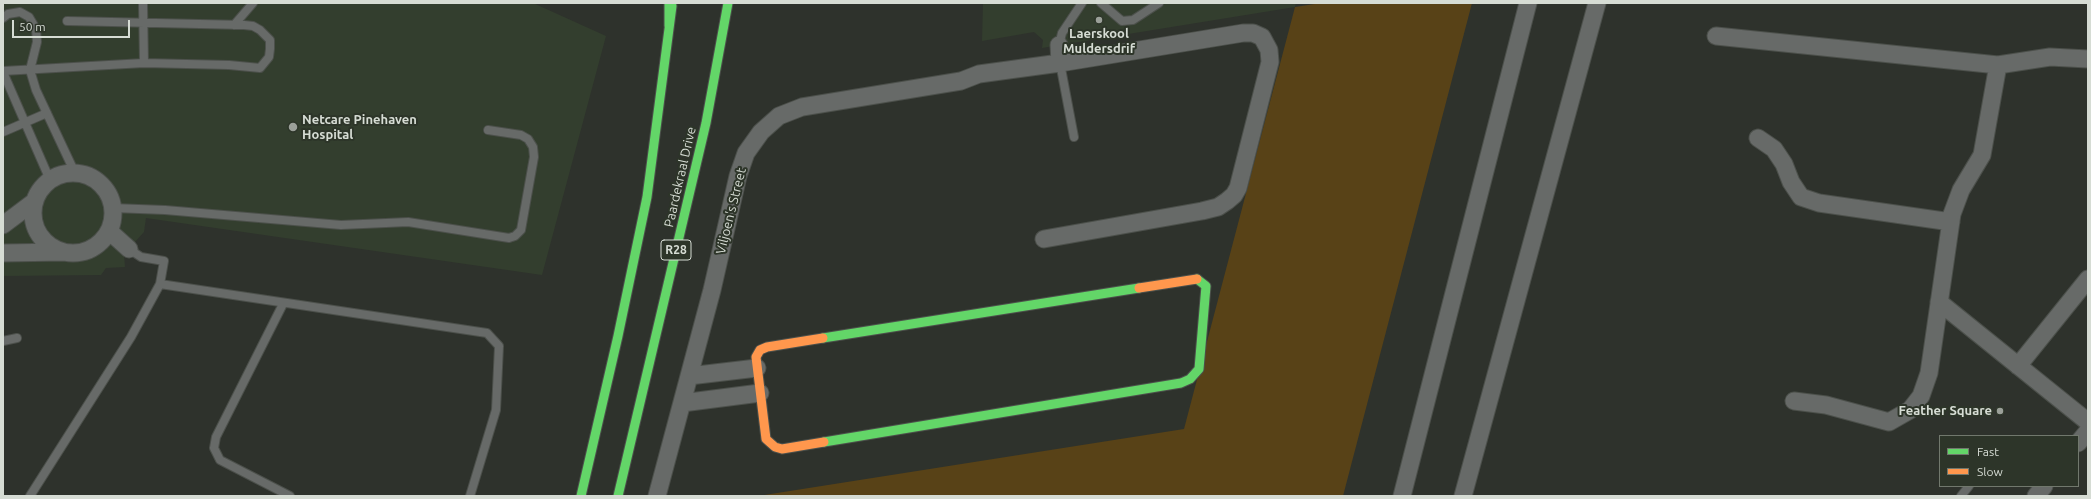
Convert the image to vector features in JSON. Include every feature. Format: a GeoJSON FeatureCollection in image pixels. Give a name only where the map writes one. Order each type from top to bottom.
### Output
{"type":"FeatureCollection","features":[{"type":"Feature","properties":{"kind":"main road"},"geometry":{"type":"LineString","coordinates":[[669,3],[669,26]]}},
{"type":"Feature","properties":{"kind":"main road","name":"Paardekraal Drive"},"geometry":{"type":"LineString","coordinates":[[581,496],[618,336],[647,197],[672,3]]}},
{"type":"Feature","properties":{"kind":"main road","name":"Paardekraal Drive"},"geometry":{"type":"LineString","coordinates":[[618,496],[706,122],[728,3]]}},
{"type":"Feature","properties":{"kind":"main road"},"geometry":{"type":"LineString","coordinates":[[1197,279],[1206,286],[1199,369],[1190,379],[1181,383],[782,449],[775,447],[766,439],[757,368],[756,357],[760,350],[767,347],[1187,280],[1197,279]]}},
{"type":"Feature","properties":{"kind":"street"},"geometry":{"type":"LineString","coordinates":[[1402,496],[1528,3]]}},
{"type":"Feature","properties":{"kind":"street"},"geometry":{"type":"LineString","coordinates":[[1463,496],[1597,3]]}},
{"type":"Feature","properties":{"kind":"street","name":"Viljoen's Street"},"geometry":{"type":"LineString","coordinates":[[657,496],[712,290],[738,176],[750,148],[761,132],[779,116],[802,107],[961,81],[979,74],[1060,63],[1243,33],[1253,33],[1262,37],[1269,50],[1270,62],[1238,188],[1234,195],[1218,207],[1044,239]]}},
{"type":"Feature","properties":{"kind":"street"},"geometry":{"type":"LineString","coordinates":[[1716,36],[1998,65],[2050,57],[2088,59]]}},
{"type":"Feature","properties":{"kind":"street"},"geometry":{"type":"LineString","coordinates":[[1059,45],[1060,63]]}},
{"type":"Feature","properties":{"kind":"street"},"geometry":{"type":"LineString","coordinates":[[1794,402],[1826,405],[1889,422],[1900,418],[1910,410],[1920,396],[1929,373],[1951,222],[1961,190],[1982,156],[1998,65]]}},
{"type":"Feature","properties":{"kind":"street"},"geometry":{"type":"LineString","coordinates":[[1758,138],[1774,149],[1801,197],[1819,203],[1951,222]]}},
{"type":"Feature","properties":{"kind":"street"},"geometry":{"type":"LineString","coordinates":[[3,253],[78,252],[90,249],[101,241],[108,231],[112,220],[113,208],[107,192],[96,180],[86,175],[75,173],[62,174],[50,180],[41,189],[35,201],[33,214],[35,227],[42,238],[52,247],[64,252]]}},
{"type":"Feature","properties":{"kind":"street"},"geometry":{"type":"LineString","coordinates":[[3,225],[35,201]]}},
{"type":"Feature","properties":{"kind":"street"},"geometry":{"type":"LineString","coordinates":[[108,231],[129,249]]}},
{"type":"Feature","properties":{"kind":"street"},"geometry":{"type":"LineString","coordinates":[[2018,366],[2088,279]]}},
{"type":"Feature","properties":{"kind":"street"},"geometry":{"type":"LineString","coordinates":[[1939,302],[2088,422]]}},
{"type":"Feature","properties":{"kind":"street"},"geometry":{"type":"LineString","coordinates":[[689,376],[757,368]]}},
{"type":"Feature","properties":{"kind":"street"},"geometry":{"type":"LineString","coordinates":[[682,403],[760,393]]}},
{"type":"Feature","properties":{"kind":"street"},"geometry":{"type":"LineString","coordinates":[[2079,442],[2088,431]]}},
{"type":"Feature","properties":{"kind":"lane"},"geometry":{"type":"LineString","coordinates":[[143,3],[144,63]]}},
{"type":"Feature","properties":{"kind":"lane"},"geometry":{"type":"LineString","coordinates":[[234,25],[253,3]]}},
{"type":"Feature","properties":{"kind":"lane"},"geometry":{"type":"LineString","coordinates":[[1059,45],[1062,33],[1082,3]]}},
{"type":"Feature","properties":{"kind":"lane"},"geometry":{"type":"LineString","coordinates":[[1101,3],[1122,21],[1133,20],[1159,3]]}},
{"type":"Feature","properties":{"kind":"lane"},"geometry":{"type":"LineString","coordinates":[[3,18],[8,14],[20,12],[29,18],[36,29],[37,42],[30,70],[36,90],[75,173]]}},
{"type":"Feature","properties":{"kind":"lane"},"geometry":{"type":"LineString","coordinates":[[50,180],[3,71],[144,63],[229,65],[260,68],[269,57],[270,40],[253,26],[67,21]]}},
{"type":"Feature","properties":{"kind":"lane"},"geometry":{"type":"LineString","coordinates":[[1060,63],[1074,137]]}},
{"type":"Feature","properties":{"kind":"lane"},"geometry":{"type":"LineString","coordinates":[[3,132],[47,113]]}},
{"type":"Feature","properties":{"kind":"lane"},"geometry":{"type":"LineString","coordinates":[[113,208],[165,210],[341,225],[408,222],[509,238],[516,236],[521,230],[534,157],[533,147],[528,139],[521,135],[488,130]]}},
{"type":"Feature","properties":{"kind":"lane"},"geometry":{"type":"LineString","coordinates":[[30,496],[131,337],[160,284],[164,261],[141,257],[129,249]]}},
{"type":"Feature","properties":{"kind":"lane"},"geometry":{"type":"LineString","coordinates":[[160,284],[283,304],[487,333],[496,340],[500,353],[496,410],[470,496]]}},
{"type":"Feature","properties":{"kind":"lane"},"geometry":{"type":"LineString","coordinates":[[283,304],[216,437],[214,448],[220,460],[290,496]]}},
{"type":"Feature","properties":{"kind":"lane"},"geometry":{"type":"LineString","coordinates":[[3,341],[17,338]]}},
{"type":"Feature","properties":{"kind":"lane"},"geometry":{"type":"LineString","coordinates":[[1961,496],[1968,487]]}},
{"type":"Feature","properties":{"kind":"shaded area","name":"Netcare Pinehaven Hospital"},"geometry":{"type":"Polygon","coordinates":[[[3,3],[533,3],[606,36],[542,275],[146,218],[144,232],[124,254],[125,267],[106,268],[101,275],[3,276],[3,3]]]}},
{"type":"Feature","properties":{"kind":"shaded area","name":"Laerskool Muldersdrif"},"geometry":{"type":"Polygon","coordinates":[[[983,3],[1296,3],[1295,7],[1042,48],[1043,40],[1034,32],[982,41],[983,3]]]}},
{"type":"Feature","properties":{"kind":"shaded area"},"geometry":{"type":"Polygon","coordinates":[[[1321,3],[1472,3],[1343,496],[758,496],[1184,429],[1295,7],[1321,3]]]}},
{"type":"Feature","properties":{"kind":"traffic: fast"},"geometry":{"type":"LineString","coordinates":[[669,3],[669,26]]}},
{"type":"Feature","properties":{"kind":"traffic: fast"},"geometry":{"type":"LineString","coordinates":[[618,496],[706,123],[728,3]]}},
{"type":"Feature","properties":{"kind":"traffic: fast"},"geometry":{"type":"LineString","coordinates":[[581,496],[618,336],[647,197],[672,6]]}},
{"type":"Feature","properties":{"kind":"traffic: fast"},"geometry":{"type":"LineString","coordinates":[[824,442],[1181,383],[1190,379],[1199,369],[1206,286],[1197,279]]}},
{"type":"Feature","properties":{"kind":"traffic: fast"},"geometry":{"type":"LineString","coordinates":[[823,338],[1139,288]]}},
{"type":"Feature","properties":{"kind":"traffic: slow"},"geometry":{"type":"LineString","coordinates":[[1139,288],[1197,279]]}},
{"type":"Feature","properties":{"kind":"traffic: slow"},"geometry":{"type":"LineString","coordinates":[[823,338],[767,347],[760,350],[756,357],[766,439],[775,447],[782,449],[824,442]]}},
{"type":"Feature","properties":{"kind":"place","name":"Laerskool Muldersdrif"},"geometry":{"type":"Point","coordinates":[1099,20]}},
{"type":"Feature","properties":{"kind":"place","name":"Netcare Pinehaven Hospital"},"geometry":{"type":"Point","coordinates":[293,127]}},
{"type":"Feature","properties":{"kind":"place","name":"Feather Square"},"geometry":{"type":"Point","coordinates":[2000,411]}}]}
